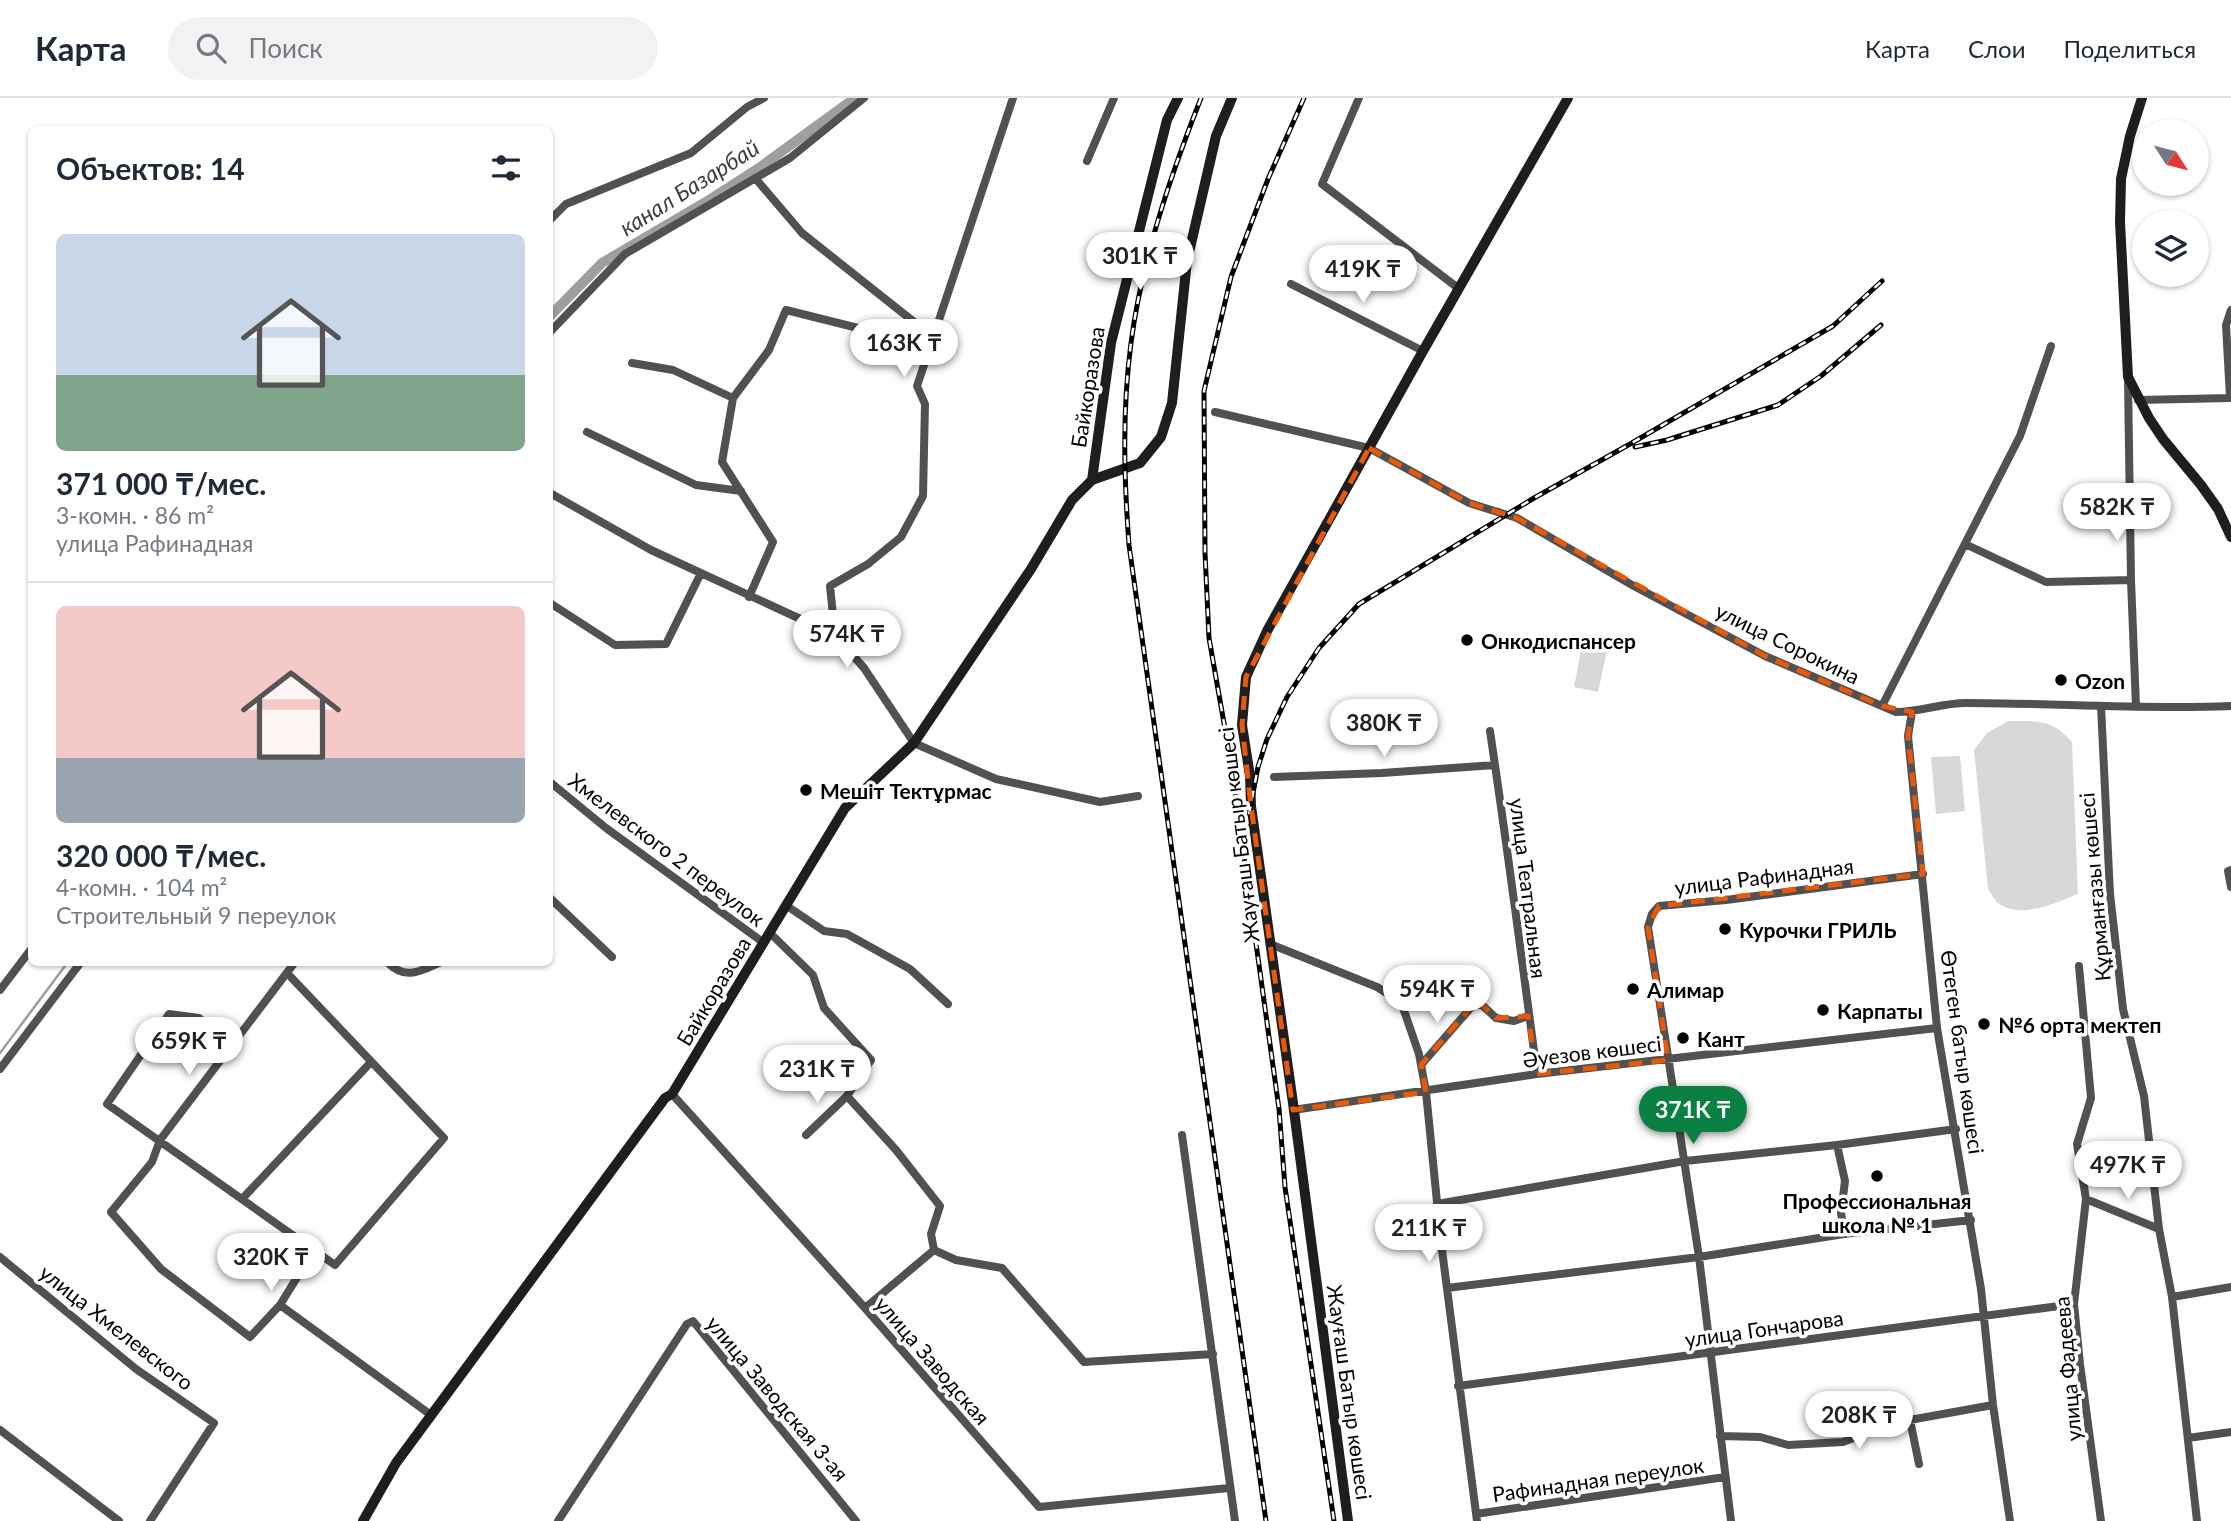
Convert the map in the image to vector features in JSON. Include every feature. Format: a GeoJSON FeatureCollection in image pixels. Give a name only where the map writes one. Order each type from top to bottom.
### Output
{"type":"FeatureCollection","features":[{"type":"Feature","properties":{"kind":"street"},"geometry":{"type":"LineString","coordinates":[[553,217],[566,204],[691,153],[747,107],[764,98]]}},
{"type":"Feature","properties":{"kind":"street"},"geometry":{"type":"LineString","coordinates":[[553,329],[625,254],[790,158],[864,98]]}},
{"type":"Feature","properties":{"kind":"street"},"geometry":{"type":"LineString","coordinates":[[835,635],[830,586],[868,564],[901,537],[923,496],[925,404],[917,386],[1013,98]]}},
{"type":"Feature","properties":{"kind":"street"},"geometry":{"type":"LineString","coordinates":[[1087,161],[1114,98]]}},
{"type":"Feature","properties":{"kind":"street","name":"Байкоразова"},"geometry":{"type":"LineString","coordinates":[[1092,480],[1111,343],[1167,120],[1178,98]]}},
{"type":"Feature","properties":{"kind":"street","name":"Байкоразова"},"geometry":{"type":"LineString","coordinates":[[363,1521],[396,1463],[665,1098],[672,1094],[845,808],[914,743],[1031,569],[1066,509],[1092,480],[1140,463],[1161,437],[1172,403],[1187,261],[1216,135],[1231,98]]}},
{"type":"Feature","properties":{"kind":"street"},"geometry":{"type":"LineString","coordinates":[[1359,98],[1322,184],[1458,288]]}},
{"type":"Feature","properties":{"kind":"street","name":"Жауғаш Батыр көшесі"},"geometry":{"type":"LineString","coordinates":[[1348,1521],[1251,806],[1250,776],[1242,725],[1246,677],[1267,631],[1458,288],[1568,98]]}},
{"type":"Feature","properties":{"kind":"street"},"geometry":{"type":"LineString","coordinates":[[2137,708],[2131,580],[2128,377],[2120,222],[2121,179],[2142,98]]}},
{"type":"Feature","properties":{"kind":"street"},"geometry":{"type":"LineString","coordinates":[[755,178],[802,233],[931,342]]}},
{"type":"Feature","properties":{"kind":"street"},"geometry":{"type":"LineString","coordinates":[[1291,285],[1423,351]]}},
{"type":"Feature","properties":{"kind":"street"},"geometry":{"type":"LineString","coordinates":[[749,597],[773,541],[722,462],[733,398],[769,350],[786,310],[931,342]]}},
{"type":"Feature","properties":{"kind":"street"},"geometry":{"type":"LineString","coordinates":[[2138,400],[2231,397],[2226,324],[2231,310]]}},
{"type":"Feature","properties":{"kind":"street"},"geometry":{"type":"LineString","coordinates":[[1882,706],[2020,436],[2051,346]]}},
{"type":"Feature","properties":{"kind":"street"},"geometry":{"type":"LineString","coordinates":[[632,363],[673,370],[733,398]]}},
{"type":"Feature","properties":{"kind":"street"},"geometry":{"type":"LineString","coordinates":[[2128,377],[2138,400],[2162,439],[2218,509],[2231,537]]}},
{"type":"Feature","properties":{"kind":"street","name":"улица Сорокина"},"geometry":{"type":"LineString","coordinates":[[1214,412],[1369,448],[1469,503],[1517,517],[1632,585],[1765,656],[1896,712],[1912,712],[1961,703],[2137,708],[2231,706]]}},
{"type":"Feature","properties":{"kind":"street"},"geometry":{"type":"LineString","coordinates":[[587,432],[696,485],[741,491]]}},
{"type":"Feature","properties":{"kind":"street"},"geometry":{"type":"LineString","coordinates":[[553,495],[700,575],[835,635],[864,668],[914,743],[996,779],[1100,802],[1138,796]]}},
{"type":"Feature","properties":{"kind":"street"},"geometry":{"type":"LineString","coordinates":[[1965,544],[2046,582],[2131,580]]}},
{"type":"Feature","properties":{"kind":"street"},"geometry":{"type":"LineString","coordinates":[[553,605],[615,645],[667,644],[700,575]]}},
{"type":"Feature","properties":{"kind":"street","name":"Құрманғазы көшесі"},"geometry":{"type":"LineString","coordinates":[[2101,706],[2110,894],[2121,998],[2144,1096],[2159,1229],[2172,1297],[2197,1521]]}},
{"type":"Feature","properties":{"kind":"street","name":"Өтеген батыр көшесі"},"geometry":{"type":"LineString","coordinates":[[1912,712],[1908,736],[1937,1028],[1970,1220],[2010,1521]]}},
{"type":"Feature","properties":{"kind":"street","name":"улица Театральная"},"geometry":{"type":"LineString","coordinates":[[1490,730],[1537,1074]]}},
{"type":"Feature","properties":{"kind":"street"},"geometry":{"type":"LineString","coordinates":[[1274,778],[1495,765]]}},
{"type":"Feature","properties":{"kind":"street","name":"Хмелевского 2 переулок"},"geometry":{"type":"LineString","coordinates":[[553,784],[606,828],[767,938],[813,975],[824,1008],[871,1060],[847,1096]]}},
{"type":"Feature","properties":{"kind":"street"},"geometry":{"type":"LineString","coordinates":[[2230,871],[2231,887]]}},
{"type":"Feature","properties":{"kind":"street","name":"улица Рафинадная"},"geometry":{"type":"LineString","coordinates":[[1731,1521],[1699,1256],[1648,927],[1652,914],[1659,906],[1726,900],[1923,874]]}},
{"type":"Feature","properties":{"kind":"street"},"geometry":{"type":"LineString","coordinates":[[553,901],[612,957]]}},
{"type":"Feature","properties":{"kind":"street"},"geometry":{"type":"LineString","coordinates":[[787,906],[824,931],[847,934],[910,970],[948,1004]]}},
{"type":"Feature","properties":{"kind":"street"},"geometry":{"type":"LineString","coordinates":[[1270,944],[1377,987],[1401,1002],[1464,1001],[1483,1006],[1496,1018],[1514,1021],[1528,1016]]}},
{"type":"Feature","properties":{"kind":"street"},"geometry":{"type":"LineString","coordinates":[[0,990],[28,952]]}},
{"type":"Feature","properties":{"kind":"street"},"geometry":{"type":"LineString","coordinates":[[0,1069],[78,966]]}},
{"type":"Feature","properties":{"kind":"street"},"geometry":{"type":"LineString","coordinates":[[292,966],[160,1140],[152,1162],[111,1212],[161,1269],[250,1337],[280,1305],[314,1250]]}},
{"type":"Feature","properties":{"kind":"street"},"geometry":{"type":"LineString","coordinates":[[391,966],[414,974],[432,966]]}},
{"type":"Feature","properties":{"kind":"street","name":"улица Фадеева"},"geometry":{"type":"LineString","coordinates":[[2079,966],[2091,1098],[2077,1144],[2086,1199],[2074,1304],[2101,1521]]}},
{"type":"Feature","properties":{"kind":"street"},"geometry":{"type":"LineString","coordinates":[[232,1045],[199,1018],[169,1014],[107,1104],[335,1265],[444,1138],[287,973]]}},
{"type":"Feature","properties":{"kind":"street"},"geometry":{"type":"LineString","coordinates":[[1401,1002],[1421,1065],[1426,1092],[1458,1386],[1476,1518]]}},
{"type":"Feature","properties":{"kind":"street"},"geometry":{"type":"LineString","coordinates":[[1421,1065],[1474,1004]]}},
{"type":"Feature","properties":{"kind":"street","name":"Әуезов көшесі"},"geometry":{"type":"LineString","coordinates":[[1293,1110],[1537,1074],[1937,1028]]}},
{"type":"Feature","properties":{"kind":"street"},"geometry":{"type":"LineString","coordinates":[[242,1199],[372,1062]]}},
{"type":"Feature","properties":{"kind":"street","name":"улица Заводская"},"geometry":{"type":"LineString","coordinates":[[672,1094],[1039,1507],[1229,1488]]}},
{"type":"Feature","properties":{"kind":"street"},"geometry":{"type":"LineString","coordinates":[[806,1135],[847,1096],[896,1150],[940,1206],[931,1234],[934,1250]]}},
{"type":"Feature","properties":{"kind":"street"},"geometry":{"type":"LineString","coordinates":[[1437,1204],[1685,1161],[1956,1129]]}},
{"type":"Feature","properties":{"kind":"street"},"geometry":{"type":"LineString","coordinates":[[1182,1135],[1235,1521]]}},
{"type":"Feature","properties":{"kind":"street"},"geometry":{"type":"LineString","coordinates":[[1837,1145],[1845,1181],[1842,1213],[1844,1234]]}},
{"type":"Feature","properties":{"kind":"street"},"geometry":{"type":"LineString","coordinates":[[2086,1199],[2159,1229]]}},
{"type":"Feature","properties":{"kind":"street"},"geometry":{"type":"LineString","coordinates":[[1447,1288],[1699,1256],[1844,1234],[1970,1220]]}},
{"type":"Feature","properties":{"kind":"street"},"geometry":{"type":"LineString","coordinates":[[864,1308],[934,1250]]}},
{"type":"Feature","properties":{"kind":"street"},"geometry":{"type":"LineString","coordinates":[[934,1250],[956,1260],[1002,1268],[1084,1362],[1213,1354]]}},
{"type":"Feature","properties":{"kind":"street","name":"улица Хмелевского"},"geometry":{"type":"LineString","coordinates":[[0,1257],[136,1369],[214,1423],[150,1521]]}},
{"type":"Feature","properties":{"kind":"street"},"geometry":{"type":"LineString","coordinates":[[2172,1297],[2231,1287]]}},
{"type":"Feature","properties":{"kind":"street","name":"улица Гончарова"},"geometry":{"type":"LineString","coordinates":[[1458,1386],[2074,1304]]}},
{"type":"Feature","properties":{"kind":"street"},"geometry":{"type":"LineString","coordinates":[[280,1305],[431,1415]]}},
{"type":"Feature","properties":{"kind":"street","name":"улица Заводская 3-ая"},"geometry":{"type":"LineString","coordinates":[[558,1521],[687,1325],[693,1321],[856,1521]]}},
{"type":"Feature","properties":{"kind":"street"},"geometry":{"type":"LineString","coordinates":[[1720,1436],[1760,1437],[1788,1445],[1843,1442],[1893,1423],[1993,1405]]}},
{"type":"Feature","properties":{"kind":"street"},"geometry":{"type":"LineString","coordinates":[[1910,1420],[1919,1464]]}},
{"type":"Feature","properties":{"kind":"street"},"geometry":{"type":"LineString","coordinates":[[0,1430],[119,1521]]}},
{"type":"Feature","properties":{"kind":"street"},"geometry":{"type":"LineString","coordinates":[[2188,1438],[2231,1432]]}},
{"type":"Feature","properties":{"kind":"street","name":"Рафинадная переулок"},"geometry":{"type":"LineString","coordinates":[[1476,1518],[1725,1477]]}},
{"type":"Feature","properties":{"kind":"highlighted area"},"geometry":{"type":"Polygon","coordinates":[[[1369,448],[1469,503],[1517,518],[1765,656],[1882,706],[1912,712],[1908,736],[1923,874],[1659,906],[1648,927],[1668,1060],[1537,1074],[1528,1016],[1496,1018],[1477,1000],[1421,1065],[1426,1092],[1293,1110],[1242,725],[1246,677],[1369,448]]]}},
{"type":"Feature","properties":{"kind":"shaded area"},"geometry":{"type":"Polygon","coordinates":[[[1584,635],[1609,642],[1598,692],[1574,687],[1584,635]]]}},
{"type":"Feature","properties":{"kind":"shaded area"},"geometry":{"type":"Polygon","coordinates":[[[2008,721],[2051,725],[2072,742],[2078,894],[2027,910],[2007,908],[1997,902],[1988,889],[1974,750],[1987,733],[2008,721]]]}},
{"type":"Feature","properties":{"kind":"shaded area"},"geometry":{"type":"Polygon","coordinates":[[[1960,756],[1965,811],[1936,814],[1931,757],[1960,756]]]}},
{"type":"Feature","properties":{"kind":"waterway","name":"канал Базарбай"},"geometry":{"type":"LineString","coordinates":[[553,313],[602,263],[759,168],[855,98]]}},
{"type":"Feature","properties":{"kind":"waterway"},"geometry":{"type":"LineString","coordinates":[[0,1053],[65,966]]}},
{"type":"Feature","properties":{"kind":"railway"},"geometry":{"type":"LineString","coordinates":[[1201,98],[1159,219],[1142,280],[1131,343],[1126,394],[1126,495],[1129,545],[1266,1521]]}},
{"type":"Feature","properties":{"kind":"railway"},"geometry":{"type":"LineString","coordinates":[[1304,98],[1268,179],[1231,277],[1204,391],[1205,553],[1209,638],[1231,763],[1279,1109],[1285,1187],[1334,1521]]}},
{"type":"Feature","properties":{"kind":"railway"},"geometry":{"type":"LineString","coordinates":[[1246,830],[1258,767],[1267,739],[1287,697],[1319,648],[1359,604],[1534,498],[1833,326],[1882,281]]}},
{"type":"Feature","properties":{"kind":"railway"},"geometry":{"type":"LineString","coordinates":[[1635,447],[1667,440],[1778,405],[1821,376],[1881,325]]}},
{"type":"Feature","properties":{"kind":"place","name":"Онкодиспансер"},"geometry":{"type":"Point","coordinates":[1467,640]}},
{"type":"Feature","properties":{"kind":"place","name":"Ozon"},"geometry":{"type":"Point","coordinates":[2061,680]}},
{"type":"Feature","properties":{"kind":"place","name":"Мешіт Тектұрмас"},"geometry":{"type":"Point","coordinates":[806,790]}},
{"type":"Feature","properties":{"kind":"place","name":"Курочки ГРИЛЬ"},"geometry":{"type":"Point","coordinates":[1725,929]}},
{"type":"Feature","properties":{"kind":"place","name":"Алимар"},"geometry":{"type":"Point","coordinates":[1633,989]}},
{"type":"Feature","properties":{"kind":"place","name":"Карпаты"},"geometry":{"type":"Point","coordinates":[1823,1010]}},
{"type":"Feature","properties":{"kind":"place","name":"№6 орта мектеп"},"geometry":{"type":"Point","coordinates":[1984,1024]}},
{"type":"Feature","properties":{"kind":"place","name":"Кант"},"geometry":{"type":"Point","coordinates":[1683,1038]}},
{"type":"Feature","properties":{"kind":"place","name":"Профессиональная школа № 1"},"geometry":{"type":"Point","coordinates":[1877,1176]}}]}
